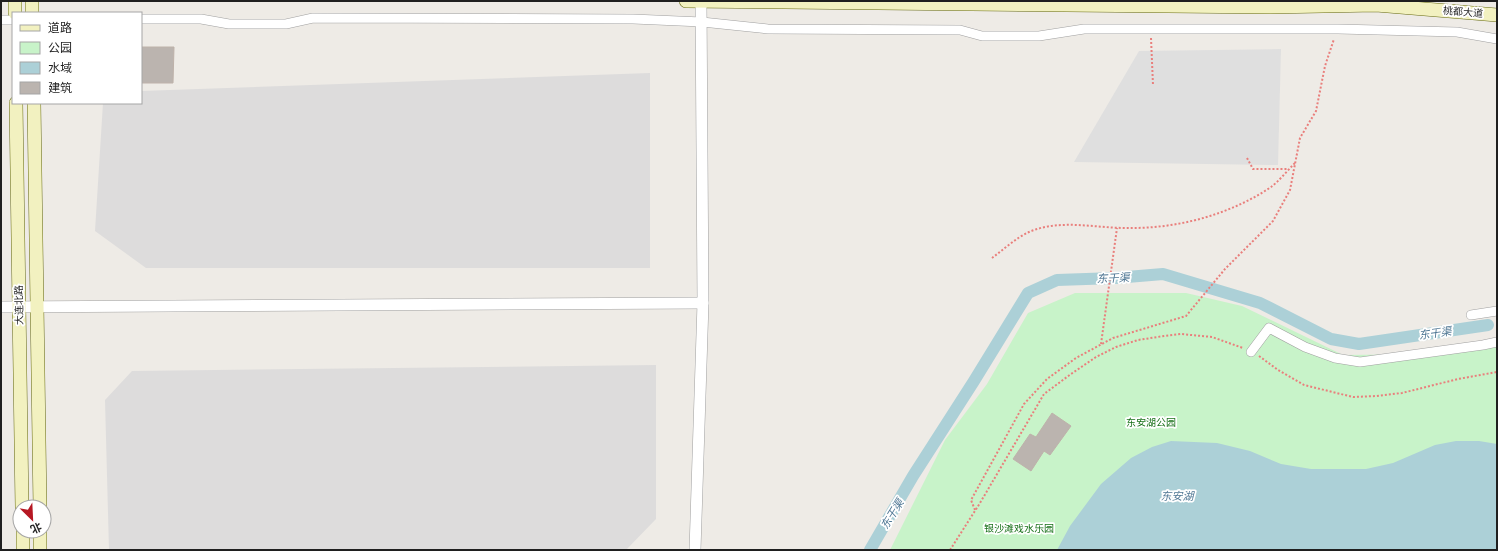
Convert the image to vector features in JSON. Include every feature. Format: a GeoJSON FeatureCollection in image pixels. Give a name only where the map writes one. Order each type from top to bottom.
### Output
{"type":"FeatureCollection","features":[{"type":"Feature","properties":{"kind":"main road"},"geometry":{"type":"LineString","coordinates":[[15,1],[15,12]]}},
{"type":"Feature","properties":{"kind":"main road"},"geometry":{"type":"LineString","coordinates":[[32,1],[32,12]]}},
{"type":"Feature","properties":{"kind":"main road","name":"桃都大道"},"geometry":{"type":"LineString","coordinates":[[686,1],[1270,7],[1376,5],[1497,15]]}},
{"type":"Feature","properties":{"kind":"main road","name":"大连北路"},"geometry":{"type":"LineString","coordinates":[[16,104],[22,499]]}},
{"type":"Feature","properties":{"kind":"main road","name":"大连北路"},"geometry":{"type":"LineString","coordinates":[[34,104],[40,499]]}},
{"type":"Feature","properties":{"kind":"main road"},"geometry":{"type":"LineString","coordinates":[[23,539],[23,550]]}},
{"type":"Feature","properties":{"kind":"main road"},"geometry":{"type":"LineString","coordinates":[[40,539],[40,550]]}},
{"type":"Feature","properties":{"kind":"street"},"geometry":{"type":"LineString","coordinates":[[695,550],[703,303],[701,1]]}},
{"type":"Feature","properties":{"kind":"street"},"geometry":{"type":"LineString","coordinates":[[142,19],[201,19],[229,24],[286,24],[312,18],[633,19],[702,22],[768,29],[960,30],[982,36],[1039,36],[1084,29],[1338,28],[1457,32],[1497,38]]}},
{"type":"Feature","properties":{"kind":"street"},"geometry":{"type":"LineString","coordinates":[[1,20],[12,20]]}},
{"type":"Feature","properties":{"kind":"street"},"geometry":{"type":"LineString","coordinates":[[1,307],[703,303]]}},
{"type":"Feature","properties":{"kind":"street"},"geometry":{"type":"LineString","coordinates":[[1471,315],[1497,311]]}},
{"type":"Feature","properties":{"kind":"street"},"geometry":{"type":"LineString","coordinates":[[1251,352],[1269,328],[1305,347],[1335,358],[1360,362],[1497,342]]}},
{"type":"Feature","properties":{"kind":"path"},"geometry":{"type":"LineString","coordinates":[[975,511],[971,500],[1024,404],[1047,379],[1076,358],[1113,338],[1186,316],[1225,269],[1273,221],[1290,190],[1300,138],[1316,111],[1325,66],[1338,28]]}},
{"type":"Feature","properties":{"kind":"path"},"geometry":{"type":"LineString","coordinates":[[1151,29],[1153,85]]}},
{"type":"Feature","properties":{"kind":"path"},"geometry":{"type":"LineString","coordinates":[[1247,158],[1253,169],[1288,169]]}},
{"type":"Feature","properties":{"kind":"path"},"geometry":{"type":"LineString","coordinates":[[992,258],[1015,240],[1029,232],[1047,226],[1074,225],[1116,228],[1158,227],[1185,223],[1209,216],[1254,197],[1272,186],[1296,162]]}},
{"type":"Feature","properties":{"kind":"path"},"geometry":{"type":"LineString","coordinates":[[1101,344],[1116,228]]}},
{"type":"Feature","properties":{"kind":"path"},"geometry":{"type":"LineString","coordinates":[[950,550],[975,511],[1044,394],[1096,357],[1116,347],[1138,340],[1181,334],[1212,337],[1242,347],[1304,385],[1353,397],[1402,393],[1458,379],[1497,372]]}},
{"type":"Feature","properties":{"kind":"shaded area"},"geometry":{"type":"Polygon","coordinates":[[[1281,49],[1278,165],[1074,162],[1139,51],[1281,49]]]}},
{"type":"Feature","properties":{"kind":"shaded area"},"geometry":{"type":"Polygon","coordinates":[[[650,73],[650,268],[146,268],[95,231],[103,104],[142,104],[142,91],[650,73]]]}},
{"type":"Feature","properties":{"kind":"shaded area"},"geometry":{"type":"Polygon","coordinates":[[[656,365],[656,519],[626,550],[109,550],[105,400],[132,371],[656,365]]]}},
{"type":"Feature","properties":{"kind":"green space","name":"东安湖公园"},"geometry":{"type":"Polygon","coordinates":[[[1075,293],[1186,293],[1242,306],[1343,355],[1441,354],[1497,347],[1497,550],[890,550],[945,440],[987,384],[1028,313],[1075,293]]]}},
{"type":"Feature","properties":{"kind":"water","name":"东安湖"},"geometry":{"type":"Polygon","coordinates":[[[1171,441],[1217,443],[1250,451],[1281,464],[1311,469],[1366,469],[1393,463],[1435,445],[1456,441],[1479,441],[1497,444],[1497,550],[1057,550],[1070,526],[1101,484],[1131,458],[1152,447],[1171,441]]]}},
{"type":"Feature","properties":{"kind":"building"},"geometry":{"type":"Polygon","coordinates":[[[142,47],[174,47],[173,83],[142,83],[142,47]]]}},
{"type":"Feature","properties":{"kind":"building"},"geometry":{"type":"Polygon","coordinates":[[[1052,413],[1071,426],[1050,455],[1044,451],[1031,471],[1013,459],[1030,434],[1036,437],[1052,413]]]}},
{"type":"Feature","properties":{"kind":"waterway","name":"东干渠"},"geometry":{"type":"LineString","coordinates":[[870,550],[913,476],[1028,293],[1057,280],[1115,278],[1163,274],[1260,303],[1331,339],[1359,344],[1488,325]]}},
{"type":"Feature","properties":{"kind":"park label","name":"银沙滩戏水乐园"},"geometry":{"type":"Point","coordinates":[1019,528]}}]}
